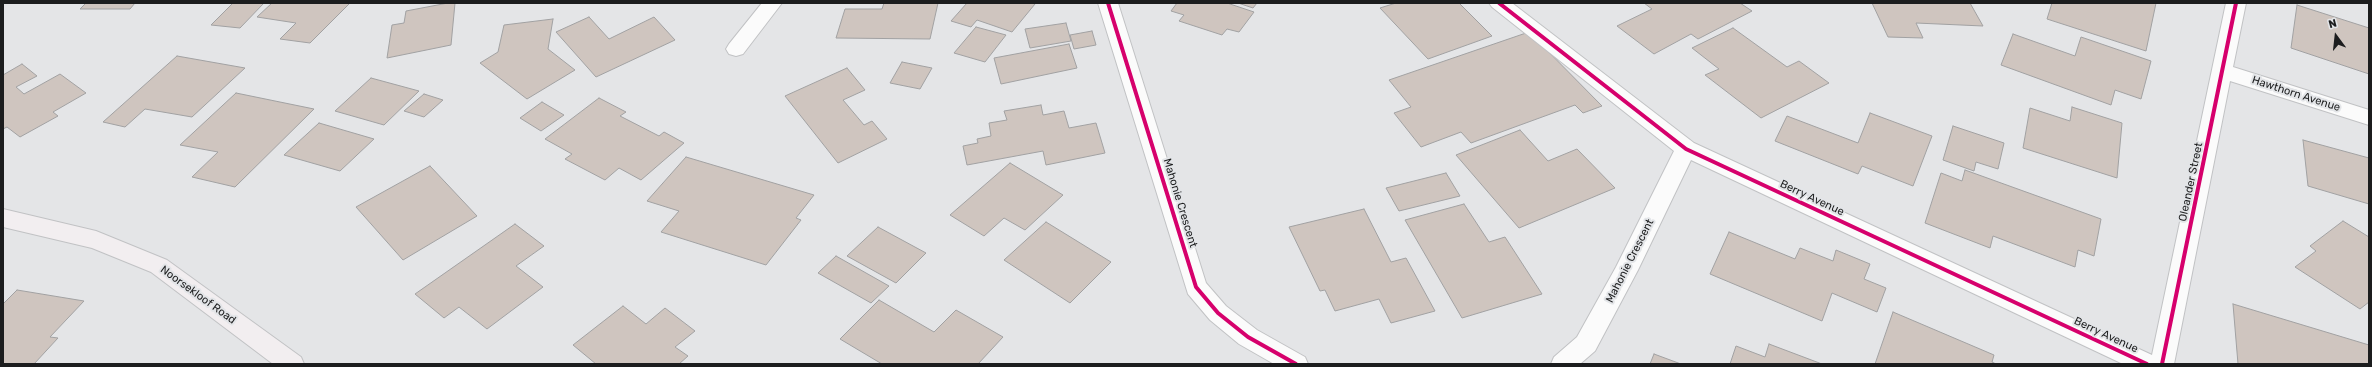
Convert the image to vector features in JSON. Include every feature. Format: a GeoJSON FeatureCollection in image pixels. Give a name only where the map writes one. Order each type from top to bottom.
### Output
{"type":"FeatureCollection","features":[{"type":"Feature","properties":{"kind":"street"},"geometry":{"type":"LineString","coordinates":[[736,49],[772,3]]}},
{"type":"Feature","properties":{"kind":"street","name":"Mahonie Crescent"},"geometry":{"type":"LineString","coordinates":[[1108,3],[1196,287],[1218,313],[1248,337],[1296,364]]}},
{"type":"Feature","properties":{"kind":"street","name":"Berry Avenue"},"geometry":{"type":"LineString","coordinates":[[1498,3],[1686,149],[2146,364]]}},
{"type":"Feature","properties":{"kind":"street","name":"Oleander Street"},"geometry":{"type":"LineString","coordinates":[[2162,364],[2236,3]]}},
{"type":"Feature","properties":{"kind":"street","name":"Hawthorn Avenue"},"geometry":{"type":"LineString","coordinates":[[2223,71],[2369,118]]}},
{"type":"Feature","properties":{"kind":"street","name":"Mahonie Crescent"},"geometry":{"type":"LineString","coordinates":[[1563,364],[1586,344],[1626,270],[1686,149]]}},
{"type":"Feature","properties":{"kind":"street","name":"Noorsekloof Road"},"geometry":{"type":"LineString","coordinates":[[3,218],[96,240],[159,266],[292,364]]}},
{"type":"Feature","properties":{"kind":"building"},"geometry":{"type":"Polygon","coordinates":[[[86,3],[135,3],[130,9],[80,9],[86,3]]]}},
{"type":"Feature","properties":{"kind":"building"},"geometry":{"type":"Polygon","coordinates":[[[233,3],[264,3],[240,28],[211,25],[233,3]]]}},
{"type":"Feature","properties":{"kind":"building"},"geometry":{"type":"Polygon","coordinates":[[[272,3],[350,3],[310,43],[280,39],[296,23],[257,17],[272,3]]]}},
{"type":"Feature","properties":{"kind":"building"},"geometry":{"type":"Polygon","coordinates":[[[455,3],[451,45],[387,58],[392,25],[404,23],[406,11],[455,3]]]}},
{"type":"Feature","properties":{"kind":"building"},"geometry":{"type":"Polygon","coordinates":[[[884,3],[938,3],[930,39],[836,38],[845,9],[882,9],[884,3]]]}},
{"type":"Feature","properties":{"kind":"building"},"geometry":{"type":"Polygon","coordinates":[[[967,3],[1035,4],[1012,32],[977,20],[971,27],[951,21],[967,3]]]}},
{"type":"Feature","properties":{"kind":"building"},"geometry":{"type":"Polygon","coordinates":[[[1177,3],[1227,3],[1254,12],[1239,32],[1227,29],[1222,35],[1179,21],[1184,15],[1171,11],[1177,3]]]}},
{"type":"Feature","properties":{"kind":"building"},"geometry":{"type":"Polygon","coordinates":[[[1238,3],[1257,3],[1253,8],[1238,3]]]}},
{"type":"Feature","properties":{"kind":"building"},"geometry":{"type":"Polygon","coordinates":[[[1396,3],[1459,3],[1492,36],[1428,59],[1380,8],[1396,3]]]}},
{"type":"Feature","properties":{"kind":"building"},"geometry":{"type":"Polygon","coordinates":[[[1644,3],[1740,3],[1752,11],[1698,39],[1691,34],[1654,54],[1617,26],[1652,9],[1644,3]]]}},
{"type":"Feature","properties":{"kind":"building"},"geometry":{"type":"Polygon","coordinates":[[[1872,3],[1970,3],[1983,26],[1916,23],[1923,38],[1888,37],[1872,3]]]}},
{"type":"Feature","properties":{"kind":"building"},"geometry":{"type":"Polygon","coordinates":[[[2052,3],[2156,3],[2146,51],[2047,19],[2052,3]]]}},
{"type":"Feature","properties":{"kind":"building"},"geometry":{"type":"Polygon","coordinates":[[[2297,5],[2369,28],[2369,74],[2291,48],[2297,5]]]}},
{"type":"Feature","properties":{"kind":"building"},"geometry":{"type":"Polygon","coordinates":[[[589,17],[609,39],[654,17],[675,40],[596,77],[556,32],[589,17]]]}},
{"type":"Feature","properties":{"kind":"building"},"geometry":{"type":"Polygon","coordinates":[[[553,19],[548,49],[575,70],[527,99],[480,63],[498,52],[504,25],[553,19]]]}},
{"type":"Feature","properties":{"kind":"building"},"geometry":{"type":"Polygon","coordinates":[[[1066,23],[1071,41],[1030,48],[1025,29],[1066,23]]]}},
{"type":"Feature","properties":{"kind":"building"},"geometry":{"type":"Polygon","coordinates":[[[976,27],[1006,35],[985,62],[954,53],[976,27]]]}},
{"type":"Feature","properties":{"kind":"building"},"geometry":{"type":"Polygon","coordinates":[[[1733,28],[1787,67],[1799,61],[1829,83],[1761,118],[1705,75],[1719,69],[1692,48],[1733,28]]]}},
{"type":"Feature","properties":{"kind":"building"},"geometry":{"type":"Polygon","coordinates":[[[1092,31],[1096,45],[1074,49],[1070,35],[1092,31]]]}},
{"type":"Feature","properties":{"kind":"building"},"geometry":{"type":"Polygon","coordinates":[[[1529,32],[1602,106],[1583,113],[1575,105],[1471,143],[1461,132],[1421,147],[1394,113],[1411,107],[1389,80],[1529,32]]]}},
{"type":"Feature","properties":{"kind":"building"},"geometry":{"type":"Polygon","coordinates":[[[2013,34],[2075,56],[2081,37],[2151,61],[2141,99],[2115,90],[2111,105],[2001,65],[2013,34]]]}},
{"type":"Feature","properties":{"kind":"building"},"geometry":{"type":"Polygon","coordinates":[[[1069,44],[1077,68],[1001,84],[994,58],[1069,44]]]}},
{"type":"Feature","properties":{"kind":"building"},"geometry":{"type":"Polygon","coordinates":[[[177,56],[245,68],[192,117],[145,109],[125,127],[103,122],[177,56]]]}},
{"type":"Feature","properties":{"kind":"building"},"geometry":{"type":"Polygon","coordinates":[[[902,62],[932,68],[920,89],[890,83],[902,62]]]}},
{"type":"Feature","properties":{"kind":"building"},"geometry":{"type":"Polygon","coordinates":[[[22,64],[37,76],[16,87],[24,94],[60,74],[86,93],[53,112],[58,116],[20,137],[7,127],[3,129],[3,75],[22,64]]]}},
{"type":"Feature","properties":{"kind":"building"},"geometry":{"type":"Polygon","coordinates":[[[847,68],[865,90],[843,100],[864,125],[872,121],[887,139],[838,163],[785,96],[847,68]]]}},
{"type":"Feature","properties":{"kind":"building"},"geometry":{"type":"Polygon","coordinates":[[[371,78],[419,91],[384,125],[335,111],[371,78]]]}},
{"type":"Feature","properties":{"kind":"building"},"geometry":{"type":"Polygon","coordinates":[[[236,93],[314,109],[235,187],[192,177],[218,152],[180,145],[236,93]]]}},
{"type":"Feature","properties":{"kind":"building"},"geometry":{"type":"Polygon","coordinates":[[[424,94],[443,100],[424,117],[404,111],[424,94]]]}},
{"type":"Feature","properties":{"kind":"building"},"geometry":{"type":"Polygon","coordinates":[[[599,98],[626,112],[620,116],[659,136],[664,132],[684,143],[641,180],[619,168],[605,180],[565,159],[572,154],[545,139],[599,98]]]}},
{"type":"Feature","properties":{"kind":"building"},"geometry":{"type":"Polygon","coordinates":[[[542,102],[564,115],[541,131],[520,118],[542,102]]]}},
{"type":"Feature","properties":{"kind":"building"},"geometry":{"type":"Polygon","coordinates":[[[1041,105],[1043,115],[1064,111],[1069,128],[1096,123],[1105,153],[1046,165],[1043,151],[967,165],[963,146],[978,143],[977,139],[991,136],[989,123],[1007,120],[1004,111],[1041,105]]]}},
{"type":"Feature","properties":{"kind":"building"},"geometry":{"type":"Polygon","coordinates":[[[2072,107],[2122,123],[2117,178],[2023,148],[2030,108],[2070,121],[2072,107]]]}},
{"type":"Feature","properties":{"kind":"building"},"geometry":{"type":"Polygon","coordinates":[[[1870,113],[1932,136],[1913,186],[1862,166],[1858,174],[1775,141],[1787,116],[1858,143],[1870,113]]]}},
{"type":"Feature","properties":{"kind":"building"},"geometry":{"type":"Polygon","coordinates":[[[319,123],[374,139],[340,171],[284,155],[319,123]]]}},
{"type":"Feature","properties":{"kind":"building"},"geometry":{"type":"Polygon","coordinates":[[[1953,126],[2004,143],[1998,169],[1976,162],[1974,171],[1943,160],[1953,126]]]}},
{"type":"Feature","properties":{"kind":"building"},"geometry":{"type":"Polygon","coordinates":[[[1520,130],[1548,161],[1577,149],[1615,188],[1519,228],[1456,155],[1520,130]]]}},
{"type":"Feature","properties":{"kind":"building"},"geometry":{"type":"Polygon","coordinates":[[[2303,140],[2369,158],[2369,204],[2308,186],[2303,140]]]}},
{"type":"Feature","properties":{"kind":"building"},"geometry":{"type":"Polygon","coordinates":[[[686,157],[814,195],[796,218],[801,220],[766,265],[661,232],[679,211],[647,201],[686,157]]]}},
{"type":"Feature","properties":{"kind":"building"},"geometry":{"type":"Polygon","coordinates":[[[1010,163],[1063,195],[1025,230],[1004,218],[984,236],[950,215],[1010,163]]]}},
{"type":"Feature","properties":{"kind":"building"},"geometry":{"type":"Polygon","coordinates":[[[430,166],[477,216],[403,260],[356,207],[430,166]]]}},
{"type":"Feature","properties":{"kind":"building"},"geometry":{"type":"Polygon","coordinates":[[[1965,170],[2101,219],[2094,256],[2078,250],[2075,267],[1993,236],[1990,248],[1925,223],[1941,173],[1962,181],[1965,170]]]}},
{"type":"Feature","properties":{"kind":"building"},"geometry":{"type":"Polygon","coordinates":[[[1446,173],[1460,196],[1399,211],[1386,188],[1446,173]]]}},
{"type":"Feature","properties":{"kind":"building"},"geometry":{"type":"Polygon","coordinates":[[[1464,204],[1489,242],[1505,237],[1542,294],[1462,318],[1405,220],[1464,204]]]}},
{"type":"Feature","properties":{"kind":"building"},"geometry":{"type":"Polygon","coordinates":[[[1364,209],[1391,262],[1406,258],[1435,311],[1391,323],[1379,299],[1335,311],[1325,290],[1320,291],[1289,227],[1364,209]]]}},
{"type":"Feature","properties":{"kind":"building"},"geometry":{"type":"Polygon","coordinates":[[[2343,221],[2369,237],[2369,302],[2360,309],[2295,267],[2316,251],[2310,246],[2343,221]]]}},
{"type":"Feature","properties":{"kind":"building"},"geometry":{"type":"Polygon","coordinates":[[[1046,222],[1111,262],[1070,303],[1004,260],[1046,222]]]}},
{"type":"Feature","properties":{"kind":"building"},"geometry":{"type":"Polygon","coordinates":[[[515,224],[544,246],[516,266],[543,287],[487,329],[459,307],[444,318],[415,294],[515,224]]]}},
{"type":"Feature","properties":{"kind":"building"},"geometry":{"type":"Polygon","coordinates":[[[878,227],[926,253],[896,283],[847,256],[878,227]]]}},
{"type":"Feature","properties":{"kind":"building"},"geometry":{"type":"Polygon","coordinates":[[[1729,232],[1795,259],[1800,248],[1833,261],[1836,250],[1870,264],[1864,279],[1886,288],[1877,312],[1832,293],[1822,321],[1710,274],[1729,232]]]}},
{"type":"Feature","properties":{"kind":"building"},"geometry":{"type":"Polygon","coordinates":[[[836,256],[889,286],[871,303],[818,273],[836,256]]]}},
{"type":"Feature","properties":{"kind":"building"},"geometry":{"type":"Polygon","coordinates":[[[17,290],[84,301],[50,337],[58,338],[34,364],[3,364],[3,304],[17,290]]]}},
{"type":"Feature","properties":{"kind":"building"},"geometry":{"type":"Polygon","coordinates":[[[879,300],[934,332],[956,310],[1003,337],[978,364],[882,364],[840,339],[879,300]]]}},
{"type":"Feature","properties":{"kind":"building"},"geometry":{"type":"Polygon","coordinates":[[[2233,304],[2369,345],[2369,364],[2238,364],[2233,304]]]}},
{"type":"Feature","properties":{"kind":"building"},"geometry":{"type":"Polygon","coordinates":[[[623,306],[646,324],[665,308],[695,331],[675,347],[688,356],[679,364],[596,364],[573,345],[623,306]]]}},
{"type":"Feature","properties":{"kind":"building"},"geometry":{"type":"Polygon","coordinates":[[[1893,312],[1994,355],[1992,362],[1996,364],[1875,364],[1893,312]]]}},
{"type":"Feature","properties":{"kind":"building"},"geometry":{"type":"Polygon","coordinates":[[[1769,344],[1822,364],[1730,364],[1736,346],[1765,357],[1769,344]]]}},
{"type":"Feature","properties":{"kind":"building"},"geometry":{"type":"Polygon","coordinates":[[[1654,354],[1681,364],[1650,364],[1654,354]]]}},
{"type":"Feature","properties":{"kind":"cycle path"},"geometry":{"type":"LineString","coordinates":[[1108,3],[1196,287],[1218,313],[1248,337],[1296,364]]}},
{"type":"Feature","properties":{"kind":"cycle path"},"geometry":{"type":"LineString","coordinates":[[1499,3],[1686,149],[2147,364]]}},
{"type":"Feature","properties":{"kind":"cycle path"},"geometry":{"type":"LineString","coordinates":[[2162,364],[2236,3]]}}]}
